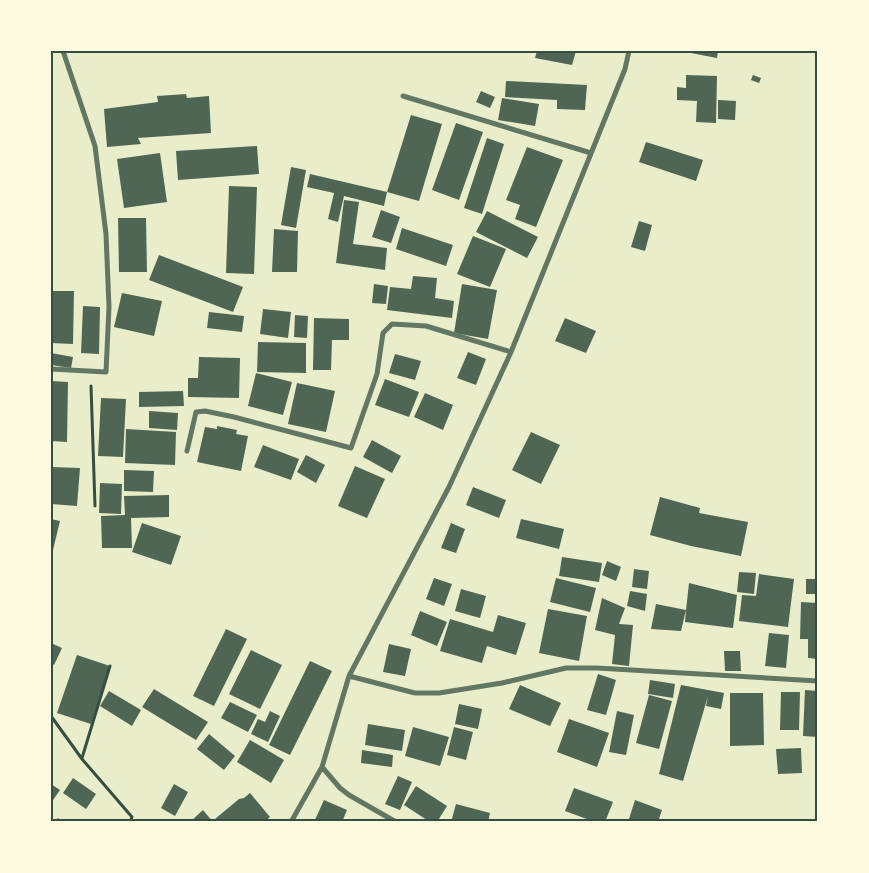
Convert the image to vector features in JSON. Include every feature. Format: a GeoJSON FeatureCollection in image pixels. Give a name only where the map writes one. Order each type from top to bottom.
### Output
{"type":"FeatureCollection","features":[{"type":"Feature","properties":{"kind":"street"},"geometry":{"type":"LineString","coordinates":[[51,369],[106,372],[109,307],[106,234],[95,146],[63,51]]}},
{"type":"Feature","properties":{"kind":"street"},"geometry":{"type":"LineString","coordinates":[[291,822],[322,768],[348,676],[449,487],[511,352],[625,69],[629,51]]}},
{"type":"Feature","properties":{"kind":"street"},"geometry":{"type":"LineString","coordinates":[[403,96],[591,153]]}},
{"type":"Feature","properties":{"kind":"street"},"geometry":{"type":"LineString","coordinates":[[187,451],[196,412],[205,411],[351,448],[377,374],[383,333],[392,324],[426,326],[511,352]]}},
{"type":"Feature","properties":{"kind":"street"},"geometry":{"type":"LineString","coordinates":[[348,676],[415,693],[439,693],[502,683],[566,668],[597,668],[818,681]]}},
{"type":"Feature","properties":{"kind":"street"},"geometry":{"type":"LineString","coordinates":[[322,768],[349,795],[396,822]]}},
{"type":"Feature","properties":{"kind":"path"},"geometry":{"type":"LineString","coordinates":[[91,371],[95,506]]}},
{"type":"Feature","properties":{"kind":"path"},"geometry":{"type":"LineString","coordinates":[[82,759],[110,666]]}},
{"type":"Feature","properties":{"kind":"path"},"geometry":{"type":"LineString","coordinates":[[51,716],[82,759],[132,817],[130,822]]}},
{"type":"Feature","properties":{"kind":"building"},"geometry":{"type":"Polygon","coordinates":[[[537,51],[576,51],[572,65],[535,58],[537,51]]]}},
{"type":"Feature","properties":{"kind":"building"},"geometry":{"type":"Polygon","coordinates":[[[680,51],[718,51],[717,58],[680,51]]]}},
{"type":"Feature","properties":{"kind":"building"},"geometry":{"type":"Polygon","coordinates":[[[686,75],[717,76],[716,123],[696,122],[697,101],[677,100],[677,87],[686,88],[686,75]]]}},
{"type":"Feature","properties":{"kind":"building"},"geometry":{"type":"Polygon","coordinates":[[[753,75],[761,78],[759,83],[751,80],[753,75]]]}},
{"type":"Feature","properties":{"kind":"building"},"geometry":{"type":"Polygon","coordinates":[[[506,81],[587,85],[585,110],[557,109],[557,100],[505,97],[506,81]]]}},
{"type":"Feature","properties":{"kind":"building"},"geometry":{"type":"Polygon","coordinates":[[[481,91],[495,97],[490,108],[476,102],[481,91]]]}},
{"type":"Feature","properties":{"kind":"building"},"geometry":{"type":"Polygon","coordinates":[[[186,94],[187,98],[209,96],[211,133],[138,138],[141,144],[107,147],[104,109],[158,102],[157,96],[186,94]]]}},
{"type":"Feature","properties":{"kind":"building"},"geometry":{"type":"Polygon","coordinates":[[[502,98],[539,104],[535,126],[498,120],[502,98]]]}},
{"type":"Feature","properties":{"kind":"building"},"geometry":{"type":"Polygon","coordinates":[[[718,100],[736,101],[735,120],[718,119],[718,100]]]}},
{"type":"Feature","properties":{"kind":"building"},"geometry":{"type":"Polygon","coordinates":[[[411,115],[442,124],[419,201],[387,192],[411,115]]]}},
{"type":"Feature","properties":{"kind":"building"},"geometry":{"type":"Polygon","coordinates":[[[456,123],[483,132],[459,200],[432,190],[456,123]]]}},
{"type":"Feature","properties":{"kind":"building"},"geometry":{"type":"Polygon","coordinates":[[[487,138],[504,144],[482,214],[464,208],[487,138]]]}},
{"type":"Feature","properties":{"kind":"building"},"geometry":{"type":"Polygon","coordinates":[[[646,142],[703,160],[696,181],[639,162],[646,142]]]}},
{"type":"Feature","properties":{"kind":"building"},"geometry":{"type":"Polygon","coordinates":[[[257,146],[259,174],[178,180],[176,151],[257,146]]]}},
{"type":"Feature","properties":{"kind":"building"},"geometry":{"type":"Polygon","coordinates":[[[527,147],[563,160],[536,227],[515,219],[520,205],[506,200],[527,147]]]}},
{"type":"Feature","properties":{"kind":"building"},"geometry":{"type":"Polygon","coordinates":[[[160,153],[167,202],[124,208],[117,159],[160,153]]]}},
{"type":"Feature","properties":{"kind":"building"},"geometry":{"type":"Polygon","coordinates":[[[291,167],[306,170],[296,228],[281,225],[291,167]]]}},
{"type":"Feature","properties":{"kind":"building"},"geometry":{"type":"Polygon","coordinates":[[[310,174],[387,192],[384,206],[344,196],[338,222],[328,219],[334,193],[307,187],[310,174]]]}},
{"type":"Feature","properties":{"kind":"building"},"geometry":{"type":"Polygon","coordinates":[[[229,186],[257,187],[254,274],[226,273],[229,186]]]}},
{"type":"Feature","properties":{"kind":"building"},"geometry":{"type":"Polygon","coordinates":[[[344,200],[359,202],[353,244],[387,248],[385,270],[336,263],[344,200]]]}},
{"type":"Feature","properties":{"kind":"building"},"geometry":{"type":"Polygon","coordinates":[[[381,210],[400,217],[391,243],[372,237],[381,210]]]}},
{"type":"Feature","properties":{"kind":"building"},"geometry":{"type":"Polygon","coordinates":[[[487,211],[538,237],[527,258],[476,232],[487,211]]]}},
{"type":"Feature","properties":{"kind":"building"},"geometry":{"type":"Polygon","coordinates":[[[118,218],[146,218],[147,272],[119,272],[118,218]]]}},
{"type":"Feature","properties":{"kind":"building"},"geometry":{"type":"Polygon","coordinates":[[[639,221],[652,225],[645,251],[631,247],[639,221]]]}},
{"type":"Feature","properties":{"kind":"building"},"geometry":{"type":"Polygon","coordinates":[[[402,228],[453,245],[446,266],[396,249],[402,228]]]}},
{"type":"Feature","properties":{"kind":"building"},"geometry":{"type":"Polygon","coordinates":[[[274,229],[298,231],[297,272],[272,272],[274,229]]]}},
{"type":"Feature","properties":{"kind":"building"},"geometry":{"type":"Polygon","coordinates":[[[473,236],[506,249],[490,287],[457,274],[473,236]]]}},
{"type":"Feature","properties":{"kind":"building"},"geometry":{"type":"Polygon","coordinates":[[[159,255],[243,287],[233,312],[149,280],[159,255]]]}},
{"type":"Feature","properties":{"kind":"building"},"geometry":{"type":"Polygon","coordinates":[[[413,276],[437,278],[435,298],[454,301],[452,318],[387,310],[390,287],[411,289],[413,276]]]}},
{"type":"Feature","properties":{"kind":"building"},"geometry":{"type":"Polygon","coordinates":[[[374,284],[388,286],[386,304],[372,303],[374,284]]]}},
{"type":"Feature","properties":{"kind":"building"},"geometry":{"type":"Polygon","coordinates":[[[462,284],[497,290],[488,339],[454,333],[462,284]]]}},
{"type":"Feature","properties":{"kind":"building"},"geometry":{"type":"Polygon","coordinates":[[[51,291],[74,291],[73,344],[51,343],[51,291]]]}},
{"type":"Feature","properties":{"kind":"building"},"geometry":{"type":"Polygon","coordinates":[[[122,293],[162,301],[154,336],[114,327],[122,293]]]}},
{"type":"Feature","properties":{"kind":"building"},"geometry":{"type":"Polygon","coordinates":[[[83,306],[100,307],[99,354],[81,353],[83,306]]]}},
{"type":"Feature","properties":{"kind":"building"},"geometry":{"type":"Polygon","coordinates":[[[263,309],[291,312],[288,338],[260,334],[263,309]]]}},
{"type":"Feature","properties":{"kind":"building"},"geometry":{"type":"Polygon","coordinates":[[[209,312],[244,316],[242,332],[207,328],[209,312]]]}},
{"type":"Feature","properties":{"kind":"building"},"geometry":{"type":"Polygon","coordinates":[[[295,315],[308,316],[307,338],[294,337],[295,315]]]}},
{"type":"Feature","properties":{"kind":"building"},"geometry":{"type":"Polygon","coordinates":[[[314,318],[349,319],[349,340],[332,340],[331,370],[313,370],[314,318]]]}},
{"type":"Feature","properties":{"kind":"building"},"geometry":{"type":"Polygon","coordinates":[[[565,318],[596,331],[586,353],[555,341],[565,318]]]}},
{"type":"Feature","properties":{"kind":"building"},"geometry":{"type":"Polygon","coordinates":[[[258,342],[306,343],[306,373],[257,372],[258,342]]]}},
{"type":"Feature","properties":{"kind":"building"},"geometry":{"type":"Polygon","coordinates":[[[468,352],[486,359],[476,385],[457,378],[468,352]]]}},
{"type":"Feature","properties":{"kind":"building"},"geometry":{"type":"Polygon","coordinates":[[[51,353],[73,357],[71,368],[51,365],[51,353]]]}},
{"type":"Feature","properties":{"kind":"building"},"geometry":{"type":"Polygon","coordinates":[[[395,354],[421,361],[415,380],[389,373],[395,354]]]}},
{"type":"Feature","properties":{"kind":"building"},"geometry":{"type":"Polygon","coordinates":[[[199,357],[240,358],[239,398],[188,397],[188,378],[198,378],[199,357]]]}},
{"type":"Feature","properties":{"kind":"building"},"geometry":{"type":"Polygon","coordinates":[[[256,373],[292,382],[283,415],[248,406],[256,373]]]}},
{"type":"Feature","properties":{"kind":"building"},"geometry":{"type":"Polygon","coordinates":[[[385,379],[419,392],[409,417],[375,405],[385,379]]]}},
{"type":"Feature","properties":{"kind":"building"},"geometry":{"type":"Polygon","coordinates":[[[51,381],[68,382],[67,442],[51,441],[51,381]]]}},
{"type":"Feature","properties":{"kind":"building"},"geometry":{"type":"Polygon","coordinates":[[[297,383],[335,391],[326,432],[288,424],[297,383]]]}},
{"type":"Feature","properties":{"kind":"building"},"geometry":{"type":"Polygon","coordinates":[[[183,391],[184,406],[139,407],[139,392],[183,391]]]}},
{"type":"Feature","properties":{"kind":"building"},"geometry":{"type":"Polygon","coordinates":[[[425,393],[453,405],[443,430],[414,417],[425,393]]]}},
{"type":"Feature","properties":{"kind":"building"},"geometry":{"type":"Polygon","coordinates":[[[101,398],[126,399],[123,457],[98,456],[101,398]]]}},
{"type":"Feature","properties":{"kind":"building"},"geometry":{"type":"Polygon","coordinates":[[[149,411],[178,413],[177,430],[149,428],[149,411]]]}},
{"type":"Feature","properties":{"kind":"building"},"geometry":{"type":"Polygon","coordinates":[[[217,426],[237,430],[236,434],[248,436],[241,471],[197,462],[205,427],[217,429],[217,426]]]}},
{"type":"Feature","properties":{"kind":"building"},"geometry":{"type":"Polygon","coordinates":[[[126,429],[176,432],[175,465],[125,463],[126,429]]]}},
{"type":"Feature","properties":{"kind":"building"},"geometry":{"type":"Polygon","coordinates":[[[531,432],[560,445],[541,484],[512,470],[531,432]]]}},
{"type":"Feature","properties":{"kind":"building"},"geometry":{"type":"Polygon","coordinates":[[[372,440],[401,456],[392,473],[363,457],[372,440]]]}},
{"type":"Feature","properties":{"kind":"building"},"geometry":{"type":"Polygon","coordinates":[[[263,445],[299,459],[291,480],[254,467],[263,445]]]}},
{"type":"Feature","properties":{"kind":"building"},"geometry":{"type":"Polygon","coordinates":[[[306,455],[325,465],[316,483],[297,472],[306,455]]]}},
{"type":"Feature","properties":{"kind":"building"},"geometry":{"type":"Polygon","coordinates":[[[355,466],[385,479],[367,518],[338,506],[355,466]]]}},
{"type":"Feature","properties":{"kind":"building"},"geometry":{"type":"Polygon","coordinates":[[[51,467],[80,468],[77,506],[51,504],[51,467]]]}},
{"type":"Feature","properties":{"kind":"building"},"geometry":{"type":"Polygon","coordinates":[[[124,470],[154,471],[153,492],[124,491],[124,470]]]}},
{"type":"Feature","properties":{"kind":"building"},"geometry":{"type":"Polygon","coordinates":[[[100,483],[122,484],[121,514],[99,513],[100,483]]]}},
{"type":"Feature","properties":{"kind":"building"},"geometry":{"type":"Polygon","coordinates":[[[473,487],[506,500],[499,518],[466,505],[473,487]]]}},
{"type":"Feature","properties":{"kind":"building"},"geometry":{"type":"Polygon","coordinates":[[[169,495],[169,517],[131,518],[132,548],[102,548],[101,516],[125,515],[124,496],[169,495]]]}},
{"type":"Feature","properties":{"kind":"building"},"geometry":{"type":"Polygon","coordinates":[[[660,497],[700,508],[699,513],[748,522],[741,556],[650,535],[660,497]]]}},
{"type":"Feature","properties":{"kind":"building"},"geometry":{"type":"Polygon","coordinates":[[[51,519],[60,521],[52,554],[51,554],[51,519]]]}},
{"type":"Feature","properties":{"kind":"building"},"geometry":{"type":"Polygon","coordinates":[[[521,519],[564,529],[559,549],[516,538],[521,519]]]}},
{"type":"Feature","properties":{"kind":"building"},"geometry":{"type":"Polygon","coordinates":[[[142,523],[181,536],[171,565],[132,552],[142,523]]]}},
{"type":"Feature","properties":{"kind":"building"},"geometry":{"type":"Polygon","coordinates":[[[451,523],[465,529],[456,553],[441,548],[451,523]]]}},
{"type":"Feature","properties":{"kind":"building"},"geometry":{"type":"Polygon","coordinates":[[[562,557],[602,563],[599,582],[559,576],[562,557]]]}},
{"type":"Feature","properties":{"kind":"building"},"geometry":{"type":"Polygon","coordinates":[[[607,561],[621,567],[616,581],[602,575],[607,561]]]}},
{"type":"Feature","properties":{"kind":"building"},"geometry":{"type":"Polygon","coordinates":[[[634,569],[649,571],[647,589],[632,587],[634,569]]]}},
{"type":"Feature","properties":{"kind":"building"},"geometry":{"type":"Polygon","coordinates":[[[739,572],[756,573],[754,594],[737,592],[739,572]]]}},
{"type":"Feature","properties":{"kind":"building"},"geometry":{"type":"Polygon","coordinates":[[[759,574],[794,579],[788,627],[739,621],[742,595],[756,596],[759,574]]]}},
{"type":"Feature","properties":{"kind":"building"},"geometry":{"type":"Polygon","coordinates":[[[434,578],[452,584],[444,606],[426,599],[434,578]]]}},
{"type":"Feature","properties":{"kind":"building"},"geometry":{"type":"Polygon","coordinates":[[[556,578],[596,588],[590,612],[550,602],[556,578]]]}},
{"type":"Feature","properties":{"kind":"building"},"geometry":{"type":"Polygon","coordinates":[[[806,579],[818,579],[818,594],[806,594],[806,579]]]}},
{"type":"Feature","properties":{"kind":"building"},"geometry":{"type":"Polygon","coordinates":[[[689,583],[737,595],[733,628],[685,622],[689,583]]]}},
{"type":"Feature","properties":{"kind":"building"},"geometry":{"type":"Polygon","coordinates":[[[461,589],[486,596],[480,618],[455,611],[461,589]]]}},
{"type":"Feature","properties":{"kind":"building"},"geometry":{"type":"Polygon","coordinates":[[[630,591],[647,594],[645,611],[627,606],[630,591]]]}},
{"type":"Feature","properties":{"kind":"building"},"geometry":{"type":"Polygon","coordinates":[[[602,598],[625,608],[619,624],[633,625],[629,666],[612,664],[615,635],[595,630],[602,598]]]}},
{"type":"Feature","properties":{"kind":"building"},"geometry":{"type":"Polygon","coordinates":[[[801,602],[818,603],[818,659],[808,658],[808,639],[800,639],[801,602]]]}},
{"type":"Feature","properties":{"kind":"building"},"geometry":{"type":"Polygon","coordinates":[[[656,604],[686,610],[681,631],[651,629],[656,604]]]}},
{"type":"Feature","properties":{"kind":"building"},"geometry":{"type":"Polygon","coordinates":[[[548,609],[587,616],[579,661],[539,653],[548,609]]]}},
{"type":"Feature","properties":{"kind":"building"},"geometry":{"type":"Polygon","coordinates":[[[420,611],[447,622],[437,646],[411,635],[420,611]]]}},
{"type":"Feature","properties":{"kind":"building"},"geometry":{"type":"Polygon","coordinates":[[[498,615],[526,623],[516,655],[487,646],[482,663],[440,651],[450,619],[493,632],[498,615]]]}},
{"type":"Feature","properties":{"kind":"building"},"geometry":{"type":"Polygon","coordinates":[[[226,629],[247,639],[214,706],[193,696],[226,629]]]}},
{"type":"Feature","properties":{"kind":"building"},"geometry":{"type":"Polygon","coordinates":[[[769,633],[789,635],[786,668],[765,666],[769,633]]]}},
{"type":"Feature","properties":{"kind":"building"},"geometry":{"type":"Polygon","coordinates":[[[51,643],[62,648],[54,665],[51,663],[51,643]]]}},
{"type":"Feature","properties":{"kind":"building"},"geometry":{"type":"Polygon","coordinates":[[[389,644],[411,649],[405,676],[383,672],[389,644]]]}},
{"type":"Feature","properties":{"kind":"building"},"geometry":{"type":"Polygon","coordinates":[[[251,650],[282,665],[260,709],[229,694],[251,650]]]}},
{"type":"Feature","properties":{"kind":"building"},"geometry":{"type":"Polygon","coordinates":[[[724,651],[740,651],[741,671],[725,671],[724,651]]]}},
{"type":"Feature","properties":{"kind":"building"},"geometry":{"type":"Polygon","coordinates":[[[77,655],[110,666],[91,724],[57,713],[77,655]]]}},
{"type":"Feature","properties":{"kind":"building"},"geometry":{"type":"Polygon","coordinates":[[[310,661],[332,671],[290,755],[269,745],[310,661]]]}},
{"type":"Feature","properties":{"kind":"building"},"geometry":{"type":"Polygon","coordinates":[[[598,674],[616,680],[606,715],[587,710],[598,674]]]}},
{"type":"Feature","properties":{"kind":"building"},"geometry":{"type":"Polygon","coordinates":[[[650,680],[675,684],[673,698],[648,694],[650,680]]]}},
{"type":"Feature","properties":{"kind":"building"},"geometry":{"type":"Polygon","coordinates":[[[520,685],[561,703],[550,726],[509,709],[520,685]]]}},
{"type":"Feature","properties":{"kind":"building"},"geometry":{"type":"Polygon","coordinates":[[[681,685],[724,693],[721,709],[706,706],[708,696],[683,781],[659,774],[681,685]]]}},
{"type":"Feature","properties":{"kind":"building"},"geometry":{"type":"Polygon","coordinates":[[[154,689],[208,722],[196,740],[142,707],[154,689]]]}},
{"type":"Feature","properties":{"kind":"building"},"geometry":{"type":"Polygon","coordinates":[[[805,690],[818,691],[818,737],[803,736],[805,690]]]}},
{"type":"Feature","properties":{"kind":"building"},"geometry":{"type":"Polygon","coordinates":[[[109,691],[141,710],[132,726],[100,706],[109,691]]]}},
{"type":"Feature","properties":{"kind":"building"},"geometry":{"type":"Polygon","coordinates":[[[781,692],[800,692],[799,730],[780,730],[781,692]]]}},
{"type":"Feature","properties":{"kind":"building"},"geometry":{"type":"Polygon","coordinates":[[[730,693],[763,693],[764,745],[730,746],[730,693]]]}},
{"type":"Feature","properties":{"kind":"building"},"geometry":{"type":"Polygon","coordinates":[[[649,695],[672,701],[659,749],[636,743],[649,695]]]}},
{"type":"Feature","properties":{"kind":"building"},"geometry":{"type":"Polygon","coordinates":[[[230,702],[257,715],[248,732],[221,718],[230,702]]]}},
{"type":"Feature","properties":{"kind":"building"},"geometry":{"type":"Polygon","coordinates":[[[459,704],[482,709],[478,729],[455,724],[459,704]]]}},
{"type":"Feature","properties":{"kind":"building"},"geometry":{"type":"Polygon","coordinates":[[[270,711],[280,716],[268,742],[251,734],[258,719],[265,722],[270,711]]]}},
{"type":"Feature","properties":{"kind":"building"},"geometry":{"type":"Polygon","coordinates":[[[617,711],[634,715],[626,755],[609,752],[617,711]]]}},
{"type":"Feature","properties":{"kind":"building"},"geometry":{"type":"Polygon","coordinates":[[[569,719],[609,733],[597,767],[557,752],[569,719]]]}},
{"type":"Feature","properties":{"kind":"building"},"geometry":{"type":"Polygon","coordinates":[[[368,724],[405,730],[402,751],[365,745],[368,724]]]}},
{"type":"Feature","properties":{"kind":"building"},"geometry":{"type":"Polygon","coordinates":[[[413,727],[449,737],[440,766],[405,756],[413,727]]]}},
{"type":"Feature","properties":{"kind":"building"},"geometry":{"type":"Polygon","coordinates":[[[454,727],[473,732],[466,760],[447,755],[454,727]]]}},
{"type":"Feature","properties":{"kind":"building"},"geometry":{"type":"Polygon","coordinates":[[[209,734],[235,756],[224,770],[197,749],[209,734]]]}},
{"type":"Feature","properties":{"kind":"building"},"geometry":{"type":"Polygon","coordinates":[[[250,740],[284,760],[271,783],[237,762],[250,740]]]}},
{"type":"Feature","properties":{"kind":"building"},"geometry":{"type":"Polygon","coordinates":[[[801,748],[802,773],[778,774],[776,749],[801,748]]]}},
{"type":"Feature","properties":{"kind":"building"},"geometry":{"type":"Polygon","coordinates":[[[362,750],[393,755],[392,767],[361,763],[362,750]]]}},
{"type":"Feature","properties":{"kind":"building"},"geometry":{"type":"Polygon","coordinates":[[[398,776],[412,782],[400,810],[385,804],[398,776]]]}},
{"type":"Feature","properties":{"kind":"building"},"geometry":{"type":"Polygon","coordinates":[[[73,778],[96,794],[86,809],[63,793],[73,778]]]}},
{"type":"Feature","properties":{"kind":"building"},"geometry":{"type":"Polygon","coordinates":[[[51,784],[60,790],[51,803],[51,784]]]}},
{"type":"Feature","properties":{"kind":"building"},"geometry":{"type":"Polygon","coordinates":[[[174,784],[188,792],[175,816],[161,808],[174,784]]]}},
{"type":"Feature","properties":{"kind":"building"},"geometry":{"type":"Polygon","coordinates":[[[416,786],[447,806],[437,822],[430,822],[404,805],[416,786]]]}},
{"type":"Feature","properties":{"kind":"building"},"geometry":{"type":"Polygon","coordinates":[[[574,788],[613,802],[605,822],[595,822],[565,811],[574,788]]]}},
{"type":"Feature","properties":{"kind":"building"},"geometry":{"type":"Polygon","coordinates":[[[250,793],[270,817],[264,822],[217,822],[215,819],[239,799],[244,798],[250,793]]]}},
{"type":"Feature","properties":{"kind":"building"},"geometry":{"type":"Polygon","coordinates":[[[324,800],[347,810],[342,822],[314,822],[324,800]]]}},
{"type":"Feature","properties":{"kind":"building"},"geometry":{"type":"Polygon","coordinates":[[[635,800],[662,810],[658,822],[628,822],[635,800]]]}},
{"type":"Feature","properties":{"kind":"building"},"geometry":{"type":"Polygon","coordinates":[[[456,804],[490,813],[488,822],[451,822],[456,804]]]}},
{"type":"Feature","properties":{"kind":"building"},"geometry":{"type":"Polygon","coordinates":[[[203,810],[213,822],[190,822],[203,810]]]}}]}
